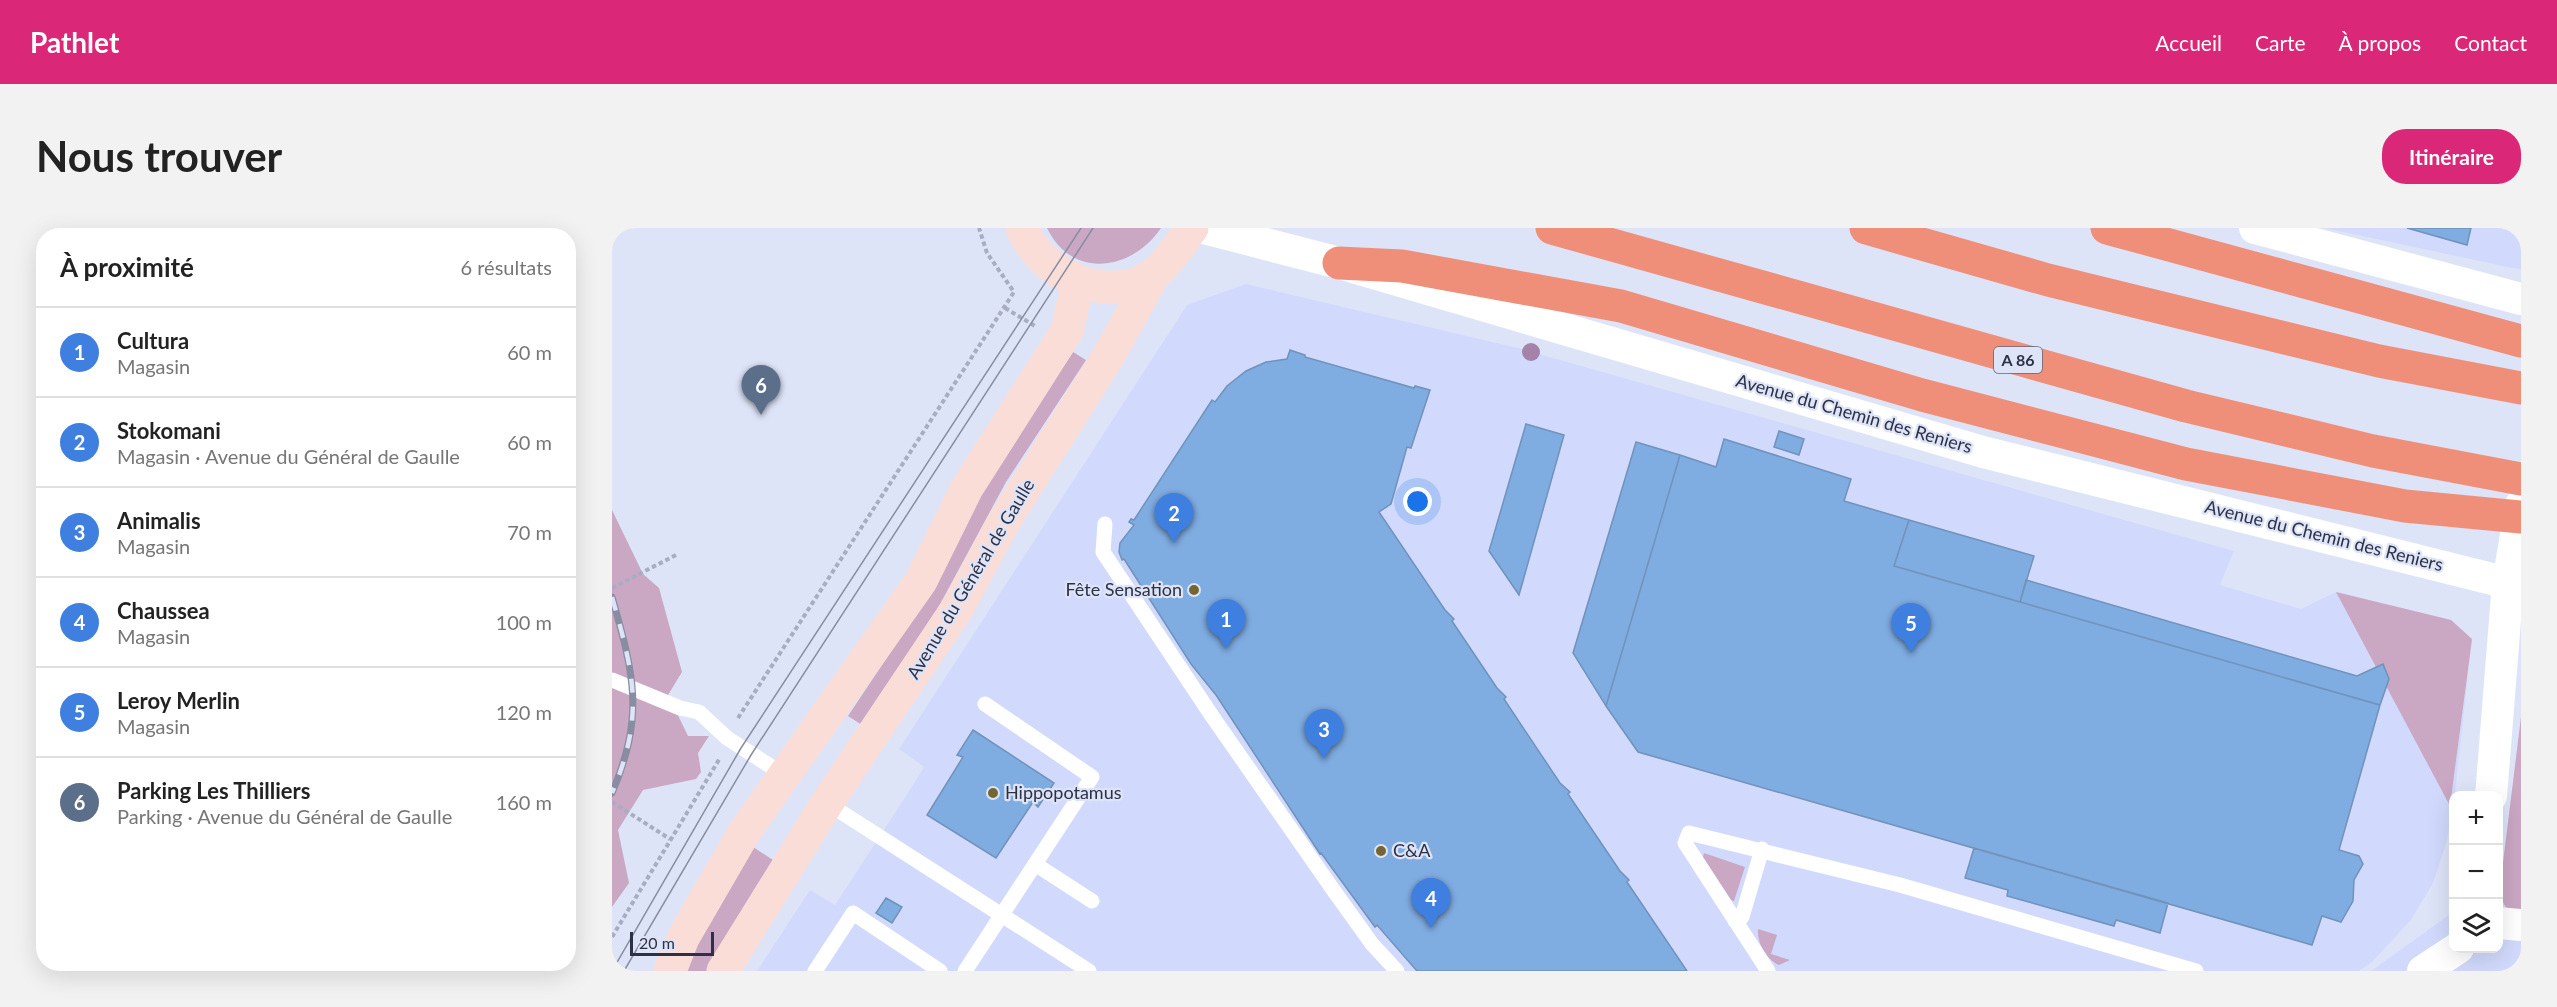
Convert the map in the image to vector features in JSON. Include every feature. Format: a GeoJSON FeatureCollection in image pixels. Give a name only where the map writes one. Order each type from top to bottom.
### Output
{"type":"FeatureCollection","features":[{"type":"Feature","properties":{"kind":"highway","name":"A 86"},"geometry":{"type":"LineString","coordinates":[[1552,228],[2186,406],[2373,451],[2521,479]]}},
{"type":"Feature","properties":{"kind":"highway"},"geometry":{"type":"LineString","coordinates":[[1866,228],[2059,282],[2379,361],[2511,387]]}},
{"type":"Feature","properties":{"kind":"highway"},"geometry":{"type":"LineString","coordinates":[[2108,228],[2512,339]]}},
{"type":"Feature","properties":{"kind":"highway"},"geometry":{"type":"LineString","coordinates":[[1339,263],[1402,266],[1621,306],[1922,394],[2186,464],[2405,506],[2521,517]]}},
{"type":"Feature","properties":{"kind":"main road"},"geometry":{"type":"LineString","coordinates":[[1022,228],[1039,256],[1054,269],[1078,281],[1119,288],[1154,274]]}},
{"type":"Feature","properties":{"kind":"main road","name":"Avenue du Général de Gaulle"},"geometry":{"type":"LineString","coordinates":[[723,971],[827,803],[958,607],[1003,523],[1108,357],[1154,274],[1192,228]]}},
{"type":"Feature","properties":{"kind":"main road"},"geometry":{"type":"LineString","coordinates":[[670,971],[700,907],[745,831],[921,581],[967,488],[1067,331],[1078,281]]}},
{"type":"Feature","properties":{"kind":"main road"},"geometry":{"type":"LineString","coordinates":[[784,775],[827,803]]}},
{"type":"Feature","properties":{"kind":"street","name":"Avenue du Chemin des Reniers"},"geometry":{"type":"LineString","coordinates":[[1204,228],[1339,263],[1983,452],[2515,583]]}},
{"type":"Feature","properties":{"kind":"street"},"geometry":{"type":"LineString","coordinates":[[2271,230],[2521,299]]}},
{"type":"Feature","properties":{"kind":"street"},"geometry":{"type":"LineString","coordinates":[[2491,791],[2515,583],[2521,505]]}},
{"type":"Feature","properties":{"kind":"street"},"geometry":{"type":"LineString","coordinates":[[2503,923],[2521,925]]}},
{"type":"Feature","properties":{"kind":"street"},"geometry":{"type":"LineString","coordinates":[[2423,971],[2450,953]]}},
{"type":"Feature","properties":{"kind":"street"},"geometry":{"type":"LineString","coordinates":[[2464,971],[2466,953]]}},
{"type":"Feature","properties":{"kind":"lane"},"geometry":{"type":"LineString","coordinates":[[1105,524],[1103,552],[1212,716],[1334,891],[1372,944],[1397,971]]}},
{"type":"Feature","properties":{"kind":"lane"},"geometry":{"type":"LineString","coordinates":[[612,680],[680,708],[699,712],[727,738],[784,775]]}},
{"type":"Feature","properties":{"kind":"lane"},"geometry":{"type":"LineString","coordinates":[[965,971],[1092,777],[985,704]]}},
{"type":"Feature","properties":{"kind":"lane"},"geometry":{"type":"LineString","coordinates":[[827,803],[1089,971]]}},
{"type":"Feature","properties":{"kind":"lane"},"geometry":{"type":"LineString","coordinates":[[1768,971],[1685,843],[1689,833],[1762,849],[1900,885],[2196,971]]}},
{"type":"Feature","properties":{"kind":"lane"},"geometry":{"type":"LineString","coordinates":[[1735,921],[1742,917],[1762,849]]}},
{"type":"Feature","properties":{"kind":"lane"},"geometry":{"type":"LineString","coordinates":[[1035,864],[1092,901]]}},
{"type":"Feature","properties":{"kind":"lane"},"geometry":{"type":"LineString","coordinates":[[815,971],[854,913],[940,971]]}},
{"type":"Feature","properties":{"kind":"path"},"geometry":{"type":"LineString","coordinates":[[735,722],[1014,292],[987,253],[979,228]]}},
{"type":"Feature","properties":{"kind":"path"},"geometry":{"type":"LineString","coordinates":[[612,588],[678,554]]}},
{"type":"Feature","properties":{"kind":"path"},"geometry":{"type":"LineString","coordinates":[[612,937],[721,756]]}},
{"type":"Feature","properties":{"kind":"path"},"geometry":{"type":"LineString","coordinates":[[612,802],[670,839]]}},
{"type":"Feature","properties":{"kind":"shaded area"},"geometry":{"type":"Polygon","coordinates":[[[1047,228],[1161,228],[1149,242],[1134,253],[1119,261],[1102,264],[1086,262],[1071,256],[1058,245],[1047,228]]]}},
{"type":"Feature","properties":{"kind":"shaded area"},"geometry":{"type":"Polygon","coordinates":[[[2325,228],[2521,228],[2521,269],[2512,268],[2325,228]]]}},
{"type":"Feature","properties":{"kind":"shaded area"},"geometry":{"type":"Polygon","coordinates":[[[1246,284],[1518,348],[2234,551],[2220,585],[2301,609],[2336,592],[2451,620],[2472,639],[2455,791],[2449,791],[2449,830],[2433,883],[2411,920],[2372,962],[2359,971],[757,971],[810,890],[835,905],[904,799],[924,767],[899,749],[1187,305],[1246,284]]]}},
{"type":"Feature","properties":{"kind":"shaded area"},"geometry":{"type":"Polygon","coordinates":[[[1073,352],[1086,360],[1006,482],[932,619],[862,725],[848,716],[902,635],[983,487],[1073,352]]]}},
{"type":"Feature","properties":{"kind":"shaded area"},"geometry":{"type":"Polygon","coordinates":[[[612,510],[643,574],[659,588],[682,672],[668,695],[688,736],[709,736],[698,753],[701,772],[696,779],[643,790],[618,830],[629,883],[612,907],[612,510]]]}},
{"type":"Feature","properties":{"kind":"shaded area"},"geometry":{"type":"Polygon","coordinates":[[[2336,592],[2451,620],[2472,639],[2452,791],[2449,791],[2449,804],[2336,592]]]}},
{"type":"Feature","properties":{"kind":"shaded area"},"geometry":{"type":"Polygon","coordinates":[[[2521,717],[2521,915],[2508,911],[2503,902],[2503,863],[2521,717]]]}},
{"type":"Feature","properties":{"kind":"shaded area"},"geometry":{"type":"Polygon","coordinates":[[[750,845],[773,860],[707,971],[678,971],[750,845]]]}},
{"type":"Feature","properties":{"kind":"shaded area"},"geometry":{"type":"Polygon","coordinates":[[[1704,853],[1745,867],[1734,901],[1731,900],[1703,857],[1704,853]]]}},
{"type":"Feature","properties":{"kind":"shaded area"},"geometry":{"type":"Polygon","coordinates":[[[2521,864],[2521,971],[2371,971],[2449,915],[2449,953],[2503,953],[2503,877],[2521,864]]]}},
{"type":"Feature","properties":{"kind":"shaded area"},"geometry":{"type":"Polygon","coordinates":[[[1758,929],[1777,935],[1771,954],[1790,960],[1779,965],[1770,959],[1761,945],[1758,929]]]}},
{"type":"Feature","properties":{"kind":"building"},"geometry":{"type":"Polygon","coordinates":[[[2407,228],[2471,228],[2467,245],[2407,228]]]}},
{"type":"Feature","properties":{"kind":"building"},"geometry":{"type":"Polygon","coordinates":[[[1290,350],[1305,355],[1305,357],[1414,388],[1415,386],[1430,390],[1411,448],[1407,447],[1391,504],[1379,512],[1445,610],[1454,619],[1452,621],[1497,688],[1506,697],[1504,699],[1560,783],[1570,792],[1568,794],[1620,871],[1629,880],[1627,882],[1687,971],[1417,971],[1377,925],[1375,927],[1320,854],[1216,695],[1191,664],[1124,559],[1122,560],[1119,552],[1120,543],[1134,525],[1129,522],[1131,519],[1134,520],[1212,400],[1215,402],[1227,386],[1246,371],[1266,362],[1287,359],[1290,350]]]}},
{"type":"Feature","properties":{"kind":"building"},"geometry":{"type":"Polygon","coordinates":[[[1526,424],[1564,435],[1519,595],[1489,551],[1526,424]]]}},
{"type":"Feature","properties":{"kind":"building"},"geometry":{"type":"Polygon","coordinates":[[[1779,431],[1804,439],[1799,455],[1774,447],[1779,431]]]}},
{"type":"Feature","properties":{"kind":"building"},"geometry":{"type":"Polygon","coordinates":[[[1724,439],[1851,479],[1844,501],[1909,520],[1894,566],[2380,705],[2339,850],[2359,856],[2363,864],[2354,880],[2353,901],[2341,922],[2322,916],[2312,945],[1638,752],[1606,706],[1680,455],[1716,467],[1724,439]]]}},
{"type":"Feature","properties":{"kind":"building"},"geometry":{"type":"Polygon","coordinates":[[[1636,442],[1680,455],[1606,706],[1573,653],[1636,442]]]}},
{"type":"Feature","properties":{"kind":"building"},"geometry":{"type":"Polygon","coordinates":[[[1909,520],[2034,556],[2020,602],[1894,566],[1909,520]]]}},
{"type":"Feature","properties":{"kind":"building"},"geometry":{"type":"Polygon","coordinates":[[[2026,580],[2357,676],[2383,664],[2389,679],[2380,705],[2020,602],[2026,580]]]}},
{"type":"Feature","properties":{"kind":"building","name":"Hippopotamus"},"geometry":{"type":"Polygon","coordinates":[[[973,730],[1054,783],[1038,807],[1033,802],[996,858],[927,815],[963,757],[957,755],[973,730]]]}},
{"type":"Feature","properties":{"kind":"building"},"geometry":{"type":"Polygon","coordinates":[[[1974,848],[2168,903],[2160,933],[2116,920],[2114,926],[2007,896],[2008,890],[1965,878],[1974,848]]]}},
{"type":"Feature","properties":{"kind":"building"},"geometry":{"type":"Polygon","coordinates":[[[886,898],[902,907],[892,923],[876,913],[886,898]]]}},
{"type":"Feature","properties":{"kind":"tram line"},"geometry":{"type":"LineString","coordinates":[[612,971],[741,748],[1081,228]]}},
{"type":"Feature","properties":{"kind":"tram line"},"geometry":{"type":"LineString","coordinates":[[624,971],[751,755],[1093,228]]}},
{"type":"Feature","properties":{"kind":"railway"},"geometry":{"type":"LineString","coordinates":[[612,597],[626,650],[633,695],[629,740],[612,793]]}},
{"type":"Feature","properties":{"kind":"place","name":"Parking Les Thilliers"},"geometry":{"type":"Point","coordinates":[761,415]}},
{"type":"Feature","properties":{"kind":"place","name":"Stokomani"},"geometry":{"type":"Point","coordinates":[1174,543]}},
{"type":"Feature","properties":{"kind":"place","name":"Fête Sensation"},"geometry":{"type":"Point","coordinates":[1194,590]}},
{"type":"Feature","properties":{"kind":"place","name":"Cultura"},"geometry":{"type":"Point","coordinates":[1226,649]}},
{"type":"Feature","properties":{"kind":"place","name":"Leroy Merlin"},"geometry":{"type":"Point","coordinates":[1911,653]}},
{"type":"Feature","properties":{"kind":"place","name":"Animalis"},"geometry":{"type":"Point","coordinates":[1324,759]}},
{"type":"Feature","properties":{"kind":"place","name":"Hippopotamus"},"geometry":{"type":"Point","coordinates":[993,793]}},
{"type":"Feature","properties":{"kind":"place","name":"C&A"},"geometry":{"type":"Point","coordinates":[1381,851]}},
{"type":"Feature","properties":{"kind":"place","name":"Chaussea"},"geometry":{"type":"Point","coordinates":[1431,928]}}]}
